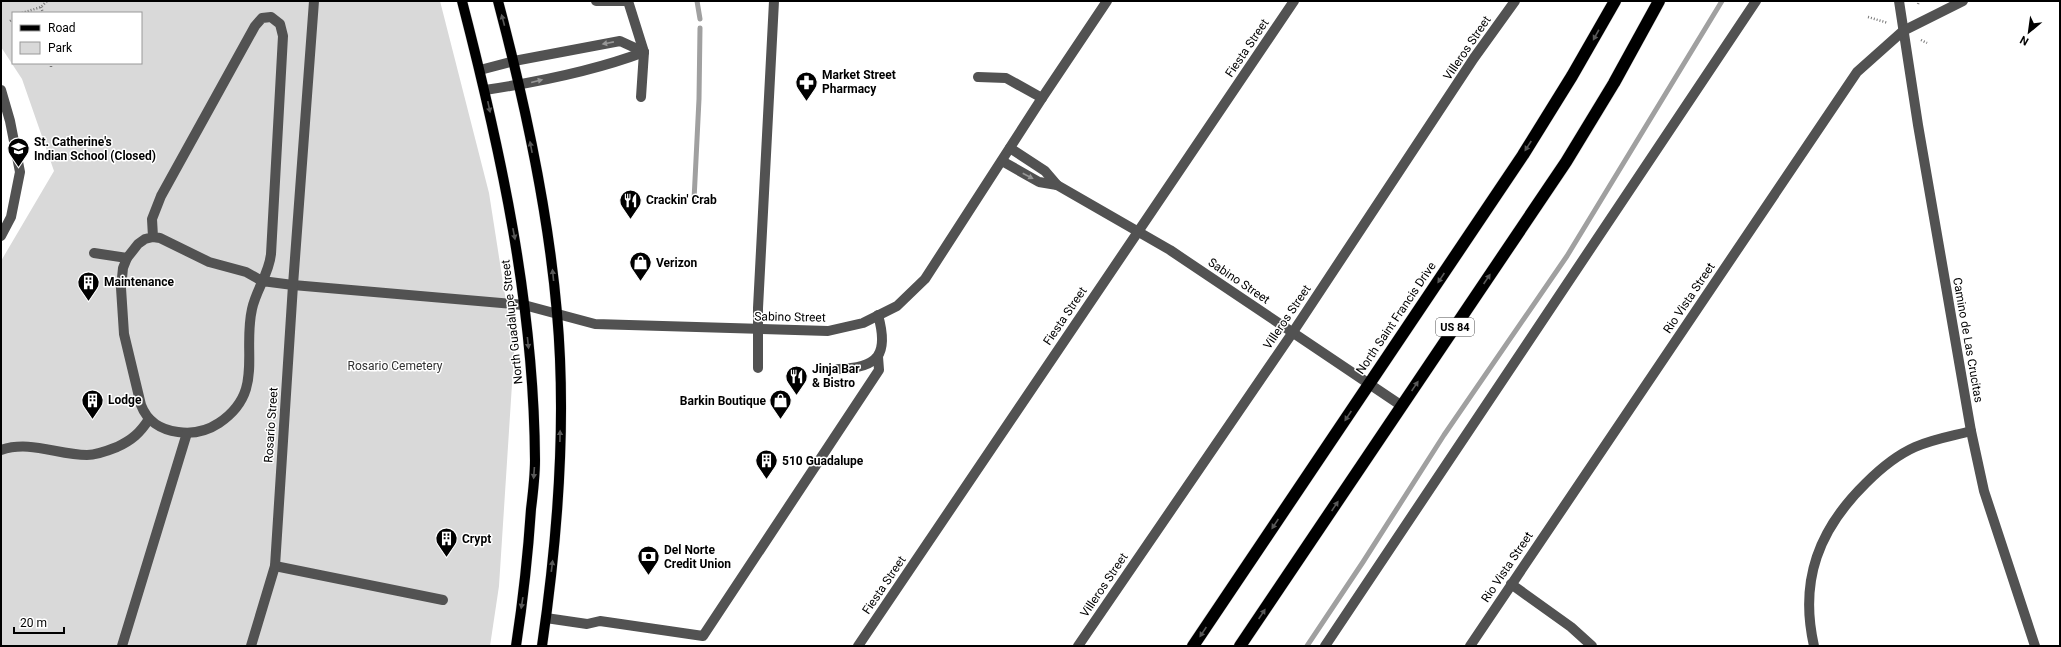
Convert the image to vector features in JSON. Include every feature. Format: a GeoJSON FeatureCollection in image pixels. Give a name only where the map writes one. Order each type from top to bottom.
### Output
{"type":"FeatureCollection","features":[{"type":"Feature","properties":{"kind":"highway","name":"North Saint Francis Drive"},"geometry":{"type":"LineString","coordinates":[[1193,646],[1539,129],[1615,1]]}},
{"type":"Feature","properties":{"kind":"highway","name":"US 84"},"geometry":{"type":"LineString","coordinates":[[1240,646],[1570,156],[1614,83],[1659,1]]}},
{"type":"Feature","properties":{"kind":"main road","name":"North Guadalupe Street"},"geometry":{"type":"LineString","coordinates":[[462,1],[485,90],[516,244],[532,380],[535,462],[527,571],[516,646]]}},
{"type":"Feature","properties":{"kind":"main road"},"geometry":{"type":"LineString","coordinates":[[498,1],[514,61],[549,239],[558,314],[561,384],[560,498],[542,646]]}},
{"type":"Feature","properties":{"kind":"street","name":"Rosario Street"},"geometry":{"type":"LineString","coordinates":[[251,646],[275,566],[293,285],[314,1]]}},
{"type":"Feature","properties":{"kind":"street"},"geometry":{"type":"LineString","coordinates":[[596,1],[628,1],[644,52],[641,97]]}},
{"type":"Feature","properties":{"kind":"street"},"geometry":{"type":"LineString","coordinates":[[758,368],[757,329],[774,1]]}},
{"type":"Feature","properties":{"kind":"street"},"geometry":{"type":"LineString","coordinates":[[1010,148],[1107,1]]}},
{"type":"Feature","properties":{"kind":"street","name":"Fiesta Street"},"geometry":{"type":"LineString","coordinates":[[858,646],[1294,1]]}},
{"type":"Feature","properties":{"kind":"street","name":"Villeros Street"},"geometry":{"type":"LineString","coordinates":[[1078,646],[1293,332],[1474,58],[1515,1]]}},
{"type":"Feature","properties":{"kind":"street"},"geometry":{"type":"LineString","coordinates":[[1325,646],[1756,1]]}},
{"type":"Feature","properties":{"kind":"street"},"geometry":{"type":"LineString","coordinates":[[1899,1],[1903,31]]}},
{"type":"Feature","properties":{"kind":"street","name":"Rio Vista Street"},"geometry":{"type":"LineString","coordinates":[[1470,646],[1853,78],[1903,31],[1963,1]]}},
{"type":"Feature","properties":{"kind":"street"},"geometry":{"type":"LineString","coordinates":[[153,237],[152,219],[161,196],[255,26],[262,18],[271,17],[280,24],[283,36],[271,254],[270,264],[252,307],[250,318],[248,385],[244,396],[232,413],[216,424],[197,432],[187,433],[170,430],[149,419],[141,405],[122,322],[122,278],[127,258],[138,244],[145,239],[153,237],[169,241],[210,262],[246,272],[262,281]]}},
{"type":"Feature","properties":{"kind":"street","name":"Camino de Las Crucitas"},"geometry":{"type":"LineString","coordinates":[[1903,31],[1971,431],[1984,491],[2035,646]]}},
{"type":"Feature","properties":{"kind":"street"},"geometry":{"type":"LineString","coordinates":[[480,70],[514,61],[620,41],[644,52]]}},
{"type":"Feature","properties":{"kind":"street"},"geometry":{"type":"LineString","coordinates":[[485,90],[519,85],[622,60],[644,52]]}},
{"type":"Feature","properties":{"kind":"street"},"geometry":{"type":"LineString","coordinates":[[978,78],[1006,78],[1042,98]]}},
{"type":"Feature","properties":{"kind":"street"},"geometry":{"type":"LineString","coordinates":[[1,90],[10,121],[20,172],[11,217],[1,236]]}},
{"type":"Feature","properties":{"kind":"street","name":"Sabino Street"},"geometry":{"type":"LineString","coordinates":[[262,281],[524,305],[595,324],[828,331],[863,323],[897,306],[925,279],[1010,148],[1046,171],[1057,185]]}},
{"type":"Feature","properties":{"kind":"street","name":"Sabino Street"},"geometry":{"type":"LineString","coordinates":[[1002,161],[1039,182],[1057,185],[1139,231],[1293,332],[1402,406]]}},
{"type":"Feature","properties":{"kind":"street"},"geometry":{"type":"LineString","coordinates":[[94,253],[127,258]]}},
{"type":"Feature","properties":{"kind":"street"},"geometry":{"type":"LineString","coordinates":[[546,618],[587,624],[600,621],[703,636],[879,370],[878,357],[883,345],[883,332],[878,315]]}},
{"type":"Feature","properties":{"kind":"street"},"geometry":{"type":"LineString","coordinates":[[838,369],[862,366],[878,357]]}},
{"type":"Feature","properties":{"kind":"street"},"geometry":{"type":"LineString","coordinates":[[1,450],[9,447],[28,446],[78,455],[98,454],[135,437],[149,419]]}},
{"type":"Feature","properties":{"kind":"street"},"geometry":{"type":"LineString","coordinates":[[1814,646],[1809,604],[1812,572],[1829,527],[1841,510],[1873,476],[1900,456],[1930,442],[1971,431]]}},
{"type":"Feature","properties":{"kind":"street"},"geometry":{"type":"LineString","coordinates":[[122,646],[187,433]]}},
{"type":"Feature","properties":{"kind":"street"},"geometry":{"type":"LineString","coordinates":[[275,566],[443,600]]}},
{"type":"Feature","properties":{"kind":"street"},"geometry":{"type":"LineString","coordinates":[[1511,584],[1571,627],[1592,646]]}},
{"type":"Feature","properties":{"kind":"path"},"geometry":{"type":"LineString","coordinates":[[25,12],[41,7],[47,1]]}},
{"type":"Feature","properties":{"kind":"path"},"geometry":{"type":"LineString","coordinates":[[41,7],[43,12]]}},
{"type":"Feature","properties":{"kind":"path"},"geometry":{"type":"LineString","coordinates":[[1868,17],[1888,23]]}},
{"type":"Feature","properties":{"kind":"path"},"geometry":{"type":"LineString","coordinates":[[1921,40],[1927,43]]}},
{"type":"Feature","properties":{"kind":"green space","name":"Rosario Cemetery"},"geometry":{"type":"Polygon","coordinates":[[[1,1],[440,1],[489,193],[514,353],[499,586],[490,646],[1,646],[1,261],[54,171],[22,79],[12,64],[142,64],[142,12],[12,12],[12,64],[1,47],[1,1]]]}},
{"type":"Feature","properties":{"kind":"waterway"},"geometry":{"type":"LineString","coordinates":[[697,1],[700,19]]}},
{"type":"Feature","properties":{"kind":"waterway"},"geometry":{"type":"LineString","coordinates":[[1307,646],[1363,562],[1444,435],[1567,256],[1722,1]]}},
{"type":"Feature","properties":{"kind":"waterway"},"geometry":{"type":"LineString","coordinates":[[694,200],[699,99],[700,28]]}},
{"type":"Feature","properties":{"kind":"place","name":"Market Street Pharmacy"},"geometry":{"type":"Point","coordinates":[807,102]}},
{"type":"Feature","properties":{"kind":"place","name":"St. Catherine's Indian School (Closed)"},"geometry":{"type":"Point","coordinates":[18,168]}},
{"type":"Feature","properties":{"kind":"place","name":"Crackin' Crab"},"geometry":{"type":"Point","coordinates":[630,220]}},
{"type":"Feature","properties":{"kind":"place","name":"Verizon"},"geometry":{"type":"Point","coordinates":[640,282]}},
{"type":"Feature","properties":{"kind":"place","name":"Maintenance"},"geometry":{"type":"Point","coordinates":[88,302]}},
{"type":"Feature","properties":{"kind":"place","name":"Jinja Bar & Bistro"},"geometry":{"type":"Point","coordinates":[796,396]}},
{"type":"Feature","properties":{"kind":"place","name":"Lodge"},"geometry":{"type":"Point","coordinates":[93,420]}},
{"type":"Feature","properties":{"kind":"place","name":"Barkin Boutique"},"geometry":{"type":"Point","coordinates":[781,420]}},
{"type":"Feature","properties":{"kind":"place","name":"510 Guadalupe"},"geometry":{"type":"Point","coordinates":[767,480]}},
{"type":"Feature","properties":{"kind":"place","name":"Crypt"},"geometry":{"type":"Point","coordinates":[446,558]}},
{"type":"Feature","properties":{"kind":"place","name":"Del Norte Credit Union"},"geometry":{"type":"Point","coordinates":[649,576]}}]}
